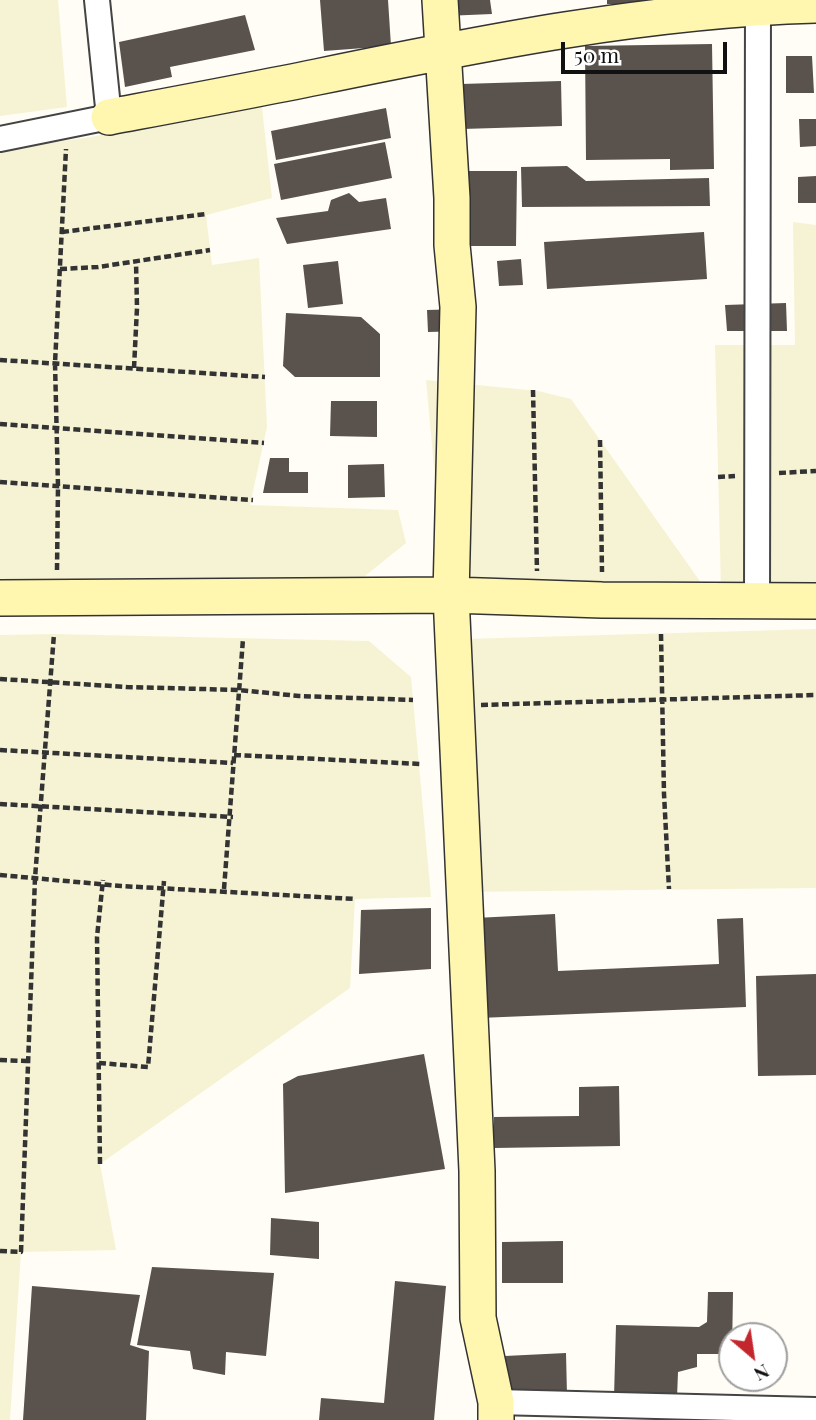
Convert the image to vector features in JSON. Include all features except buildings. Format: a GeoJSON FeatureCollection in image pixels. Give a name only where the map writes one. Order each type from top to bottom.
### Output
{"type":"FeatureCollection","features":[{"type":"Feature","properties":{"kind":"street"},"geometry":{"type":"LineString","coordinates":[[97,0],[109,117]]}},
{"type":"Feature","properties":{"kind":"street"},"geometry":{"type":"LineString","coordinates":[[440,0],[452,198],[452,245],[458,307],[451,595],[477,1171],[478,1318],[496,1411],[816,1410]]}},
{"type":"Feature","properties":{"kind":"street"},"geometry":{"type":"LineString","coordinates":[[0,139],[442,50],[622,20],[758,4],[816,5]]}},
{"type":"Feature","properties":{"kind":"street"},"geometry":{"type":"LineString","coordinates":[[758,4],[758,601]]}},
{"type":"Feature","properties":{"kind":"street"},"geometry":{"type":"LineString","coordinates":[[0,598],[451,595],[602,600],[816,601]]}},
{"type":"Feature","properties":{"kind":"path"},"geometry":{"type":"LineString","coordinates":[[56,598],[58,486],[55,363],[67,141]]}},
{"type":"Feature","properties":{"kind":"path"},"geometry":{"type":"LineString","coordinates":[[62,232],[206,215]]}},
{"type":"Feature","properties":{"kind":"path"},"geometry":{"type":"LineString","coordinates":[[60,269],[210,250]]}},
{"type":"Feature","properties":{"kind":"path"},"geometry":{"type":"LineString","coordinates":[[134,368],[136,261]]}},
{"type":"Feature","properties":{"kind":"path"},"geometry":{"type":"LineString","coordinates":[[0,360],[265,377]]}},
{"type":"Feature","properties":{"kind":"path"},"geometry":{"type":"LineString","coordinates":[[533,390],[537,579]]}},
{"type":"Feature","properties":{"kind":"path"},"geometry":{"type":"LineString","coordinates":[[0,424],[264,443]]}},
{"type":"Feature","properties":{"kind":"path"},"geometry":{"type":"LineString","coordinates":[[600,440],[602,600]]}},
{"type":"Feature","properties":{"kind":"path"},"geometry":{"type":"LineString","coordinates":[[0,482],[253,500]]}},
{"type":"Feature","properties":{"kind":"path"},"geometry":{"type":"LineString","coordinates":[[0,1251],[21,1252],[35,878],[54,634]]}},
{"type":"Feature","properties":{"kind":"path"},"geometry":{"type":"LineString","coordinates":[[661,634],[669,889]]}},
{"type":"Feature","properties":{"kind":"path"},"geometry":{"type":"LineString","coordinates":[[224,889],[243,639]]}},
{"type":"Feature","properties":{"kind":"path"},"geometry":{"type":"LineString","coordinates":[[0,678],[127,687],[413,700]]}},
{"type":"Feature","properties":{"kind":"path"},"geometry":{"type":"LineString","coordinates":[[472,705],[816,695]]}},
{"type":"Feature","properties":{"kind":"path"},"geometry":{"type":"LineString","coordinates":[[0,750],[233,763]]}},
{"type":"Feature","properties":{"kind":"path"},"geometry":{"type":"LineString","coordinates":[[234,755],[421,764]]}},
{"type":"Feature","properties":{"kind":"path"},"geometry":{"type":"LineString","coordinates":[[0,804],[233,817]]}},
{"type":"Feature","properties":{"kind":"path"},"geometry":{"type":"LineString","coordinates":[[0,874],[121,886],[355,899]]}},
{"type":"Feature","properties":{"kind":"path"},"geometry":{"type":"LineString","coordinates":[[100,1164],[97,937],[103,880]]}},
{"type":"Feature","properties":{"kind":"path"},"geometry":{"type":"LineString","coordinates":[[99,1063],[148,1068],[164,881]]}},
{"type":"Feature","properties":{"kind":"path"},"geometry":{"type":"LineString","coordinates":[[0,1060],[27,1061]]}},
{"type":"Feature","properties":{"kind":"shaded area"},"geometry":{"type":"Polygon","coordinates":[[[0,0],[58,0],[67,107],[0,116],[0,0]]]}},
{"type":"Feature","properties":{"kind":"shaded area"},"geometry":{"type":"Polygon","coordinates":[[[261,98],[272,198],[206,215],[212,265],[259,258],[267,427],[250,505],[398,510],[406,543],[360,580],[0,579],[0,150],[91,137],[261,98]]]}},
{"type":"Feature","properties":{"kind":"shaded area"},"geometry":{"type":"Polygon","coordinates":[[[793,222],[816,225],[816,589],[721,590],[715,345],[795,345],[793,222]]]}},
{"type":"Feature","properties":{"kind":"shaded area"},"geometry":{"type":"Polygon","coordinates":[[[426,380],[538,391],[571,399],[714,601],[444,577],[426,380]]]}},
{"type":"Feature","properties":{"kind":"shaded area"},"geometry":{"type":"Polygon","coordinates":[[[816,629],[816,888],[455,892],[464,639],[816,629]]]}},
{"type":"Feature","properties":{"kind":"shaded area"},"geometry":{"type":"Polygon","coordinates":[[[0,635],[369,641],[411,677],[431,897],[355,899],[350,988],[100,1164],[116,1250],[21,1252],[10,1420],[0,1420],[0,635]]]}}]}
